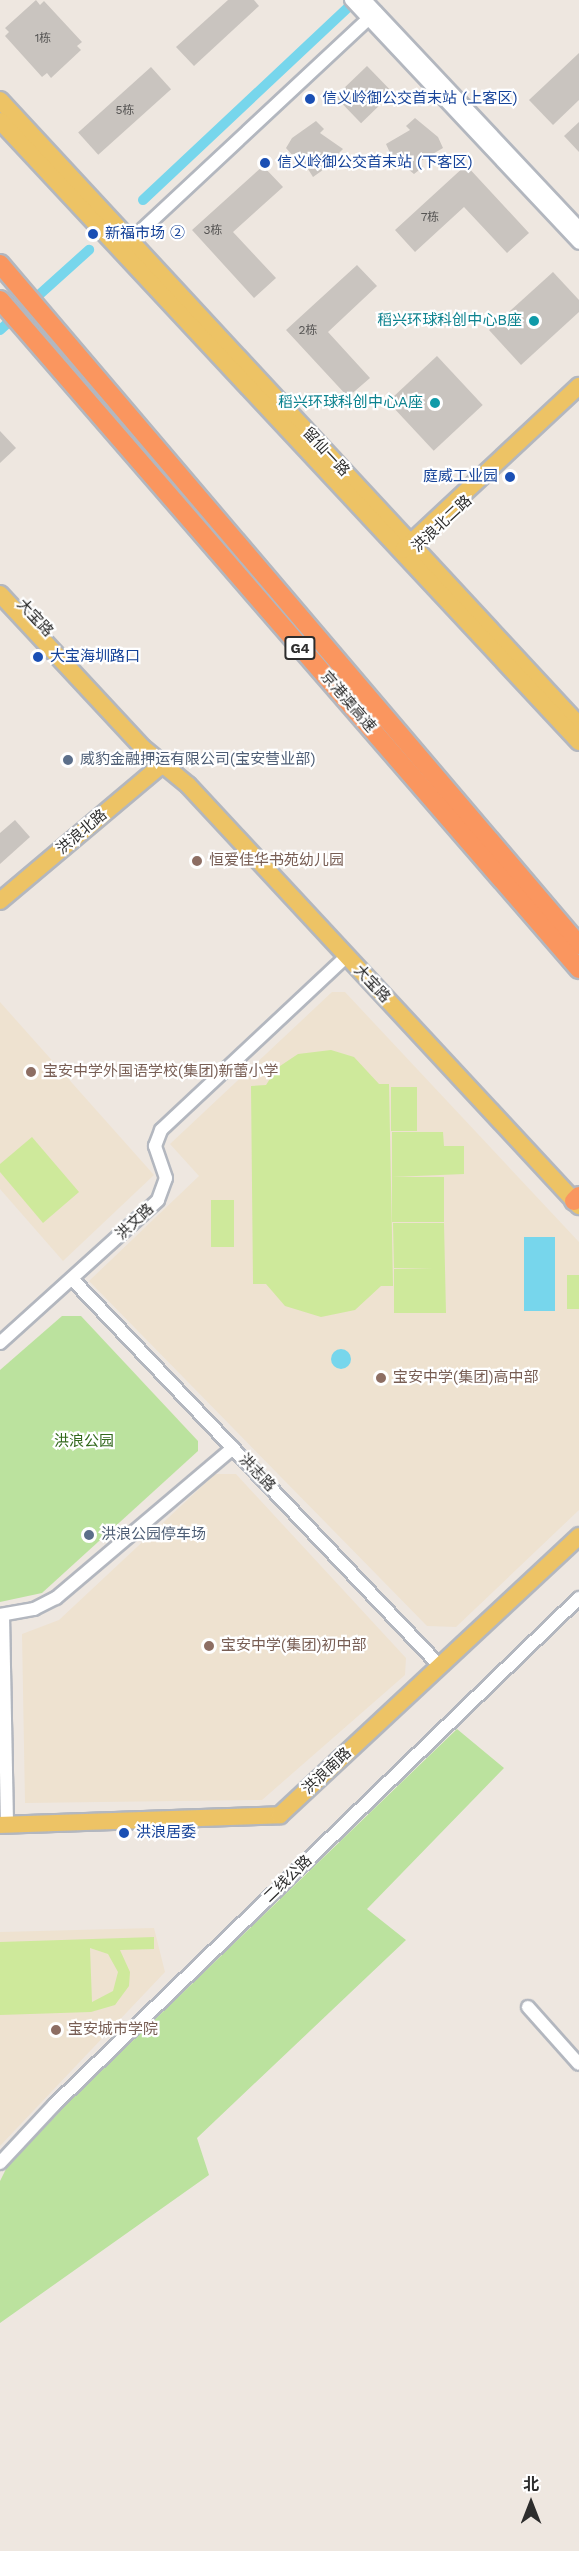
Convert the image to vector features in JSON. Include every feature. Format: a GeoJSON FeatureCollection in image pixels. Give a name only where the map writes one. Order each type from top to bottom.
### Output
{"type":"FeatureCollection","features":[{"type":"Feature","properties":{"kind":"highway","name":"京港澳高速"},"geometry":{"type":"LineString","coordinates":[[0,264],[579,945]]}},
{"type":"Feature","properties":{"kind":"highway","name":"京港澳高速"},"geometry":{"type":"LineString","coordinates":[[0,300],[579,969]]}},
{"type":"Feature","properties":{"kind":"highway","name":"京港澳高速"},"geometry":{"type":"LineString","coordinates":[[539,896],[579,936]]}},
{"type":"Feature","properties":{"kind":"main road","name":"留仙一路"},"geometry":{"type":"LineString","coordinates":[[0,100],[387,518],[410,549],[579,742]]}},
{"type":"Feature","properties":{"kind":"main road","name":"留仙一路"},"geometry":{"type":"LineString","coordinates":[[0,120],[579,725]]}},
{"type":"Feature","properties":{"kind":"main road","name":"洪浪北二路"},"geometry":{"type":"LineString","coordinates":[[410,549],[436,519],[579,386]]}},
{"type":"Feature","properties":{"kind":"main road","name":"洪浪北二路"},"geometry":{"type":"LineString","coordinates":[[410,549],[579,397]]}},
{"type":"Feature","properties":{"kind":"main road"},"geometry":{"type":"LineString","coordinates":[[387,518],[415,530],[436,519]]}},
{"type":"Feature","properties":{"kind":"main road","name":"大宝路"},"geometry":{"type":"LineString","coordinates":[[0,581],[151,743],[164,763],[577,1201]]}},
{"type":"Feature","properties":{"kind":"main road","name":"大宝路"},"geometry":{"type":"LineString","coordinates":[[0,594],[143,748],[164,763]]}},
{"type":"Feature","properties":{"kind":"main road","name":"洪浪北路"},"geometry":{"type":"LineString","coordinates":[[0,901],[164,763]]}},
{"type":"Feature","properties":{"kind":"main road","name":"洪浪南路"},"geometry":{"type":"LineString","coordinates":[[3,1825],[280,1815],[579,1536]]}},
{"type":"Feature","properties":{"kind":"street"},"geometry":{"type":"LineString","coordinates":[[358,2],[579,228]]}},
{"type":"Feature","properties":{"kind":"street"},"geometry":{"type":"LineString","coordinates":[[130,241],[372,16]]}},
{"type":"Feature","properties":{"kind":"street"},"geometry":{"type":"LineString","coordinates":[[372,16],[579,243]]}},
{"type":"Feature","properties":{"kind":"street","name":"洪文路"},"geometry":{"type":"LineString","coordinates":[[0,1343],[73,1280],[163,1193],[166,1178],[155,1146],[161,1130],[347,956]]}},
{"type":"Feature","properties":{"kind":"street","name":"洪志路"},"geometry":{"type":"LineString","coordinates":[[73,1280],[440,1666]]}},
{"type":"Feature","properties":{"kind":"street"},"geometry":{"type":"LineString","coordinates":[[3,1825],[1,1615],[34,1609],[71,1587],[233,1448]]}},
{"type":"Feature","properties":{"kind":"street","name":"二线公路"},"geometry":{"type":"LineString","coordinates":[[0,2163],[54,2105],[579,1598]]}},
{"type":"Feature","properties":{"kind":"street"},"geometry":{"type":"LineString","coordinates":[[528,2007],[579,2064]]}},
{"type":"Feature","properties":{"kind":"shaded area","name":"宝安中学(集团)高中部"},"geometry":{"type":"Polygon","coordinates":[[[332,992],[345,992],[579,1242],[579,1510],[456,1627],[427,1626],[89,1281],[199,1176],[170,1144],[332,992]]]}},
{"type":"Feature","properties":{"kind":"shaded area","name":"宝安中学外国语学校(集团)新蕾小学"},"geometry":{"type":"Polygon","coordinates":[[[0,1002],[154,1175],[63,1261],[0,1189],[0,1002]]]}},
{"type":"Feature","properties":{"kind":"shaded area","name":"宝安中学(集团)初中部"},"geometry":{"type":"Polygon","coordinates":[[[215,1474],[236,1474],[406,1658],[405,1675],[262,1800],[25,1803],[22,1634],[59,1620],[215,1474]]]}},
{"type":"Feature","properties":{"kind":"shaded area","name":"宝安城市学院"},"geometry":{"type":"Polygon","coordinates":[[[154,1928],[165,1972],[0,2146],[0,1932],[154,1928]]]}},
{"type":"Feature","properties":{"kind":"green space"},"geometry":{"type":"Polygon","coordinates":[[[331,1050],[354,1057],[379,1084],[389,1084],[393,1286],[381,1286],[355,1310],[321,1317],[285,1306],[266,1284],[253,1284],[251,1086],[266,1085],[277,1068],[298,1054],[331,1050]]]}},
{"type":"Feature","properties":{"kind":"green space"},"geometry":{"type":"Polygon","coordinates":[[[391,1087],[417,1087],[417,1131],[391,1131],[391,1087]]]}},
{"type":"Feature","properties":{"kind":"green space"},"geometry":{"type":"Polygon","coordinates":[[[392,1132],[443,1132],[444,1146],[464,1146],[464,1174],[392,1177],[392,1132]]]}},
{"type":"Feature","properties":{"kind":"green space"},"geometry":{"type":"Polygon","coordinates":[[[32,1137],[79,1192],[43,1223],[0,1172],[0,1164],[32,1137]]]}},
{"type":"Feature","properties":{"kind":"green space"},"geometry":{"type":"Polygon","coordinates":[[[392,1177],[444,1177],[444,1222],[392,1222],[392,1177]]]}},
{"type":"Feature","properties":{"kind":"green space"},"geometry":{"type":"Polygon","coordinates":[[[211,1200],[234,1200],[234,1247],[211,1247],[211,1200]]]}},
{"type":"Feature","properties":{"kind":"green space"},"geometry":{"type":"Polygon","coordinates":[[[393,1223],[444,1223],[446,1313],[394,1313],[394,1269],[433,1268],[394,1268],[393,1223]]]}},
{"type":"Feature","properties":{"kind":"green space"},"geometry":{"type":"Polygon","coordinates":[[[567,1275],[579,1275],[579,1309],[567,1309],[567,1275]]]}},
{"type":"Feature","properties":{"kind":"green space","name":"洪浪公园"},"geometry":{"type":"Polygon","coordinates":[[[62,1316],[81,1316],[198,1441],[198,1451],[42,1593],[0,1602],[0,1370],[62,1316]]]}},
{"type":"Feature","properties":{"kind":"green space"},"geometry":{"type":"Polygon","coordinates":[[[457,1729],[504,1768],[367,1909],[406,1940],[197,2138],[209,2175],[0,2323],[0,2181],[7,2167],[68,2103],[457,1729]]]}},
{"type":"Feature","properties":{"kind":"green space"},"geometry":{"type":"Polygon","coordinates":[[[154,1937],[154,1949],[120,1950],[130,1972],[129,1986],[115,2005],[91,2012],[0,2015],[0,1942],[154,1937]],[[90,1948],[92,2002],[113,1991],[118,1972],[108,1954],[90,1948]]]}},
{"type":"Feature","properties":{"kind":"water"},"geometry":{"type":"Polygon","coordinates":[[[524,1237],[555,1237],[555,1311],[524,1311],[524,1237]]]}},
{"type":"Feature","properties":{"kind":"water"},"geometry":{"type":"Polygon","coordinates":[[[341,1349],[348,1352],[351,1359],[348,1366],[341,1369],[334,1366],[331,1359],[334,1352],[341,1349]]]}},
{"type":"Feature","properties":{"kind":"building"},"geometry":{"type":"Polygon","coordinates":[[[36,0],[40,5],[44,1],[82,42],[77,46],[81,50],[51,78],[47,73],[42,77],[5,36],[9,32],[5,28],[36,0]]]}},
{"type":"Feature","properties":{"kind":"building"},"geometry":{"type":"Polygon","coordinates":[[[228,0],[254,0],[259,6],[194,66],[176,47],[228,0]]]}},
{"type":"Feature","properties":{"kind":"building"},"geometry":{"type":"Polygon","coordinates":[[[579,53],[579,100],[553,125],[529,100],[579,53]]]}},
{"type":"Feature","properties":{"kind":"building"},"geometry":{"type":"Polygon","coordinates":[[[367,66],[393,93],[361,123],[335,97],[367,66]]]}},
{"type":"Feature","properties":{"kind":"building"},"geometry":{"type":"Polygon","coordinates":[[[151,67],[171,89],[98,155],[78,133],[151,67]]]}},
{"type":"Feature","properties":{"kind":"building"},"geometry":{"type":"Polygon","coordinates":[[[415,118],[438,137],[443,148],[419,162],[423,167],[414,174],[391,155],[386,144],[410,130],[406,126],[415,118]]]}},
{"type":"Feature","properties":{"kind":"building"},"geometry":{"type":"Polygon","coordinates":[[[316,121],[324,129],[320,133],[343,149],[335,157],[337,160],[313,177],[298,153],[294,157],[286,148],[292,138],[316,121]]]}},
{"type":"Feature","properties":{"kind":"building"},"geometry":{"type":"Polygon","coordinates":[[[579,122],[579,152],[564,136],[579,122]]]}},
{"type":"Feature","properties":{"kind":"building"},"geometry":{"type":"Polygon","coordinates":[[[466,165],[529,233],[507,253],[464,207],[415,252],[395,230],[466,165]]]}},
{"type":"Feature","properties":{"kind":"building"},"geometry":{"type":"Polygon","coordinates":[[[263,166],[283,187],[233,232],[276,278],[254,298],[192,230],[263,166]]]}},
{"type":"Feature","properties":{"kind":"building"},"geometry":{"type":"Polygon","coordinates":[[[357,265],[377,286],[328,332],[370,378],[348,397],[286,330],[357,265]]]}},
{"type":"Feature","properties":{"kind":"building","name":"稻兴环球科创中心B座"},"geometry":{"type":"Polygon","coordinates":[[[553,272],[579,300],[579,312],[521,365],[489,330],[553,272]]]}},
{"type":"Feature","properties":{"kind":"building","name":"稻兴环球科创中心A座"},"geometry":{"type":"Polygon","coordinates":[[[437,356],[483,405],[434,451],[388,402],[437,356]]]}},
{"type":"Feature","properties":{"kind":"building"},"geometry":{"type":"Polygon","coordinates":[[[0,431],[16,448],[0,463],[0,431]]]}},
{"type":"Feature","properties":{"kind":"building"},"geometry":{"type":"Polygon","coordinates":[[[15,820],[30,837],[0,864],[0,833],[15,820]]]}},
{"type":"Feature","properties":{"kind":"waterway"},"geometry":{"type":"LineString","coordinates":[[143,200],[356,0]]}},
{"type":"Feature","properties":{"kind":"waterway"},"geometry":{"type":"LineString","coordinates":[[0,330],[89,250]]}},
{"type":"Feature","properties":{"kind":"place","name":"信义岭御公交首末站 (上客区)"},"geometry":{"type":"Point","coordinates":[310,99]}},
{"type":"Feature","properties":{"kind":"place","name":"信义岭御公交首末站 (下客区)"},"geometry":{"type":"Point","coordinates":[265,163]}},
{"type":"Feature","properties":{"kind":"place","name":"新福市场 ②"},"geometry":{"type":"Point","coordinates":[93,234]}},
{"type":"Feature","properties":{"kind":"place","name":"稻兴环球科创中心B座"},"geometry":{"type":"Point","coordinates":[534,321]}},
{"type":"Feature","properties":{"kind":"place","name":"稻兴环球科创中心A座"},"geometry":{"type":"Point","coordinates":[435,403]}},
{"type":"Feature","properties":{"kind":"place","name":"庭威工业园"},"geometry":{"type":"Point","coordinates":[510,477]}},
{"type":"Feature","properties":{"kind":"place","name":"大宝海圳路口"},"geometry":{"type":"Point","coordinates":[38,657]}},
{"type":"Feature","properties":{"kind":"place","name":"威豹金融押运有限公司(宝安营业部)"},"geometry":{"type":"Point","coordinates":[68,760]}},
{"type":"Feature","properties":{"kind":"place","name":"恒爱佳华书苑幼儿园"},"geometry":{"type":"Point","coordinates":[197,861]}},
{"type":"Feature","properties":{"kind":"place","name":"宝安中学外国语学校(集团)新蕾小学"},"geometry":{"type":"Point","coordinates":[31,1072]}},
{"type":"Feature","properties":{"kind":"place","name":"宝安中学(集团)高中部"},"geometry":{"type":"Point","coordinates":[381,1378]}},
{"type":"Feature","properties":{"kind":"place","name":"洪浪公园停车场"},"geometry":{"type":"Point","coordinates":[89,1535]}},
{"type":"Feature","properties":{"kind":"place","name":"宝安中学(集团)初中部"},"geometry":{"type":"Point","coordinates":[209,1646]}},
{"type":"Feature","properties":{"kind":"place","name":"洪浪居委"},"geometry":{"type":"Point","coordinates":[124,1833]}},
{"type":"Feature","properties":{"kind":"place","name":"宝安城市学院"},"geometry":{"type":"Point","coordinates":[56,2030]}}]}
